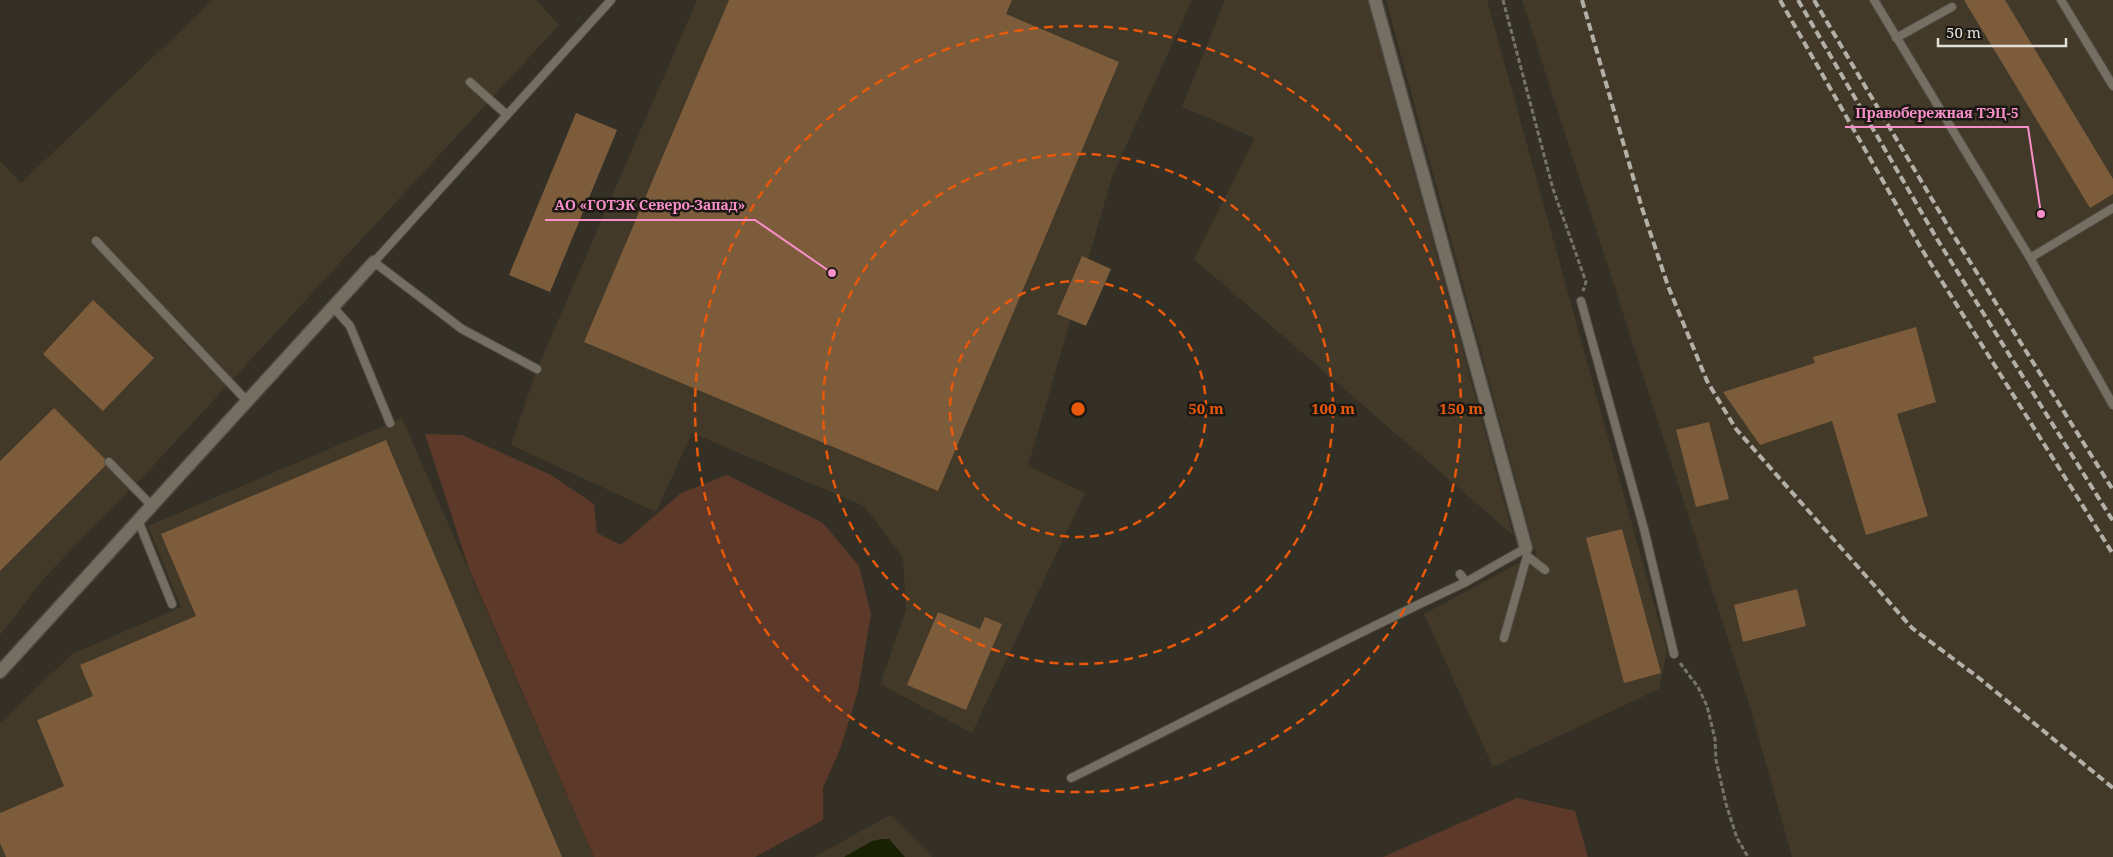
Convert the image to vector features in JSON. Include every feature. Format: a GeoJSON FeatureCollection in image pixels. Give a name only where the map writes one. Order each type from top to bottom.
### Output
{"type":"FeatureCollection","features":[{"type":"Feature","properties":{"kind":"street"},"geometry":{"type":"LineString","coordinates":[[1375,0],[1526,552]]}},
{"type":"Feature","properties":{"kind":"street"},"geometry":{"type":"LineString","coordinates":[[0,672],[374,262]]}},
{"type":"Feature","properties":{"kind":"lane"},"geometry":{"type":"LineString","coordinates":[[537,369],[462,329],[374,262],[611,0]]}},
{"type":"Feature","properties":{"kind":"lane"},"geometry":{"type":"LineString","coordinates":[[1874,0],[2030,258],[2113,406]]}},
{"type":"Feature","properties":{"kind":"lane"},"geometry":{"type":"LineString","coordinates":[[2061,0],[2113,86]]}},
{"type":"Feature","properties":{"kind":"lane"},"geometry":{"type":"LineString","coordinates":[[1896,38],[1952,7]]}},
{"type":"Feature","properties":{"kind":"lane"},"geometry":{"type":"LineString","coordinates":[[470,82],[507,114]]}},
{"type":"Feature","properties":{"kind":"lane"},"geometry":{"type":"LineString","coordinates":[[2030,258],[2113,208]]}},
{"type":"Feature","properties":{"kind":"lane"},"geometry":{"type":"LineString","coordinates":[[96,241],[247,401]]}},
{"type":"Feature","properties":{"kind":"lane"},"geometry":{"type":"LineString","coordinates":[[1581,301],[1644,530],[1674,654]]}},
{"type":"Feature","properties":{"kind":"lane"},"geometry":{"type":"LineString","coordinates":[[333,307],[350,326],[390,423]]}},
{"type":"Feature","properties":{"kind":"lane"},"geometry":{"type":"LineString","coordinates":[[109,462],[151,505]]}},
{"type":"Feature","properties":{"kind":"lane"},"geometry":{"type":"LineString","coordinates":[[138,520],[172,604]]}},
{"type":"Feature","properties":{"kind":"lane"},"geometry":{"type":"LineString","coordinates":[[1526,552],[1545,570]]}},
{"type":"Feature","properties":{"kind":"lane"},"geometry":{"type":"LineString","coordinates":[[1071,778],[1373,626],[1526,552]]}},
{"type":"Feature","properties":{"kind":"lane"},"geometry":{"type":"LineString","coordinates":[[1504,638],[1526,552]]}},
{"type":"Feature","properties":{"kind":"lane"},"geometry":{"type":"LineString","coordinates":[[1460,574],[1466,582]]}},
{"type":"Feature","properties":{"kind":"path"},"geometry":{"type":"LineString","coordinates":[[1503,0],[1554,189],[1586,282],[1581,301]]}},
{"type":"Feature","properties":{"kind":"path"},"geometry":{"type":"LineString","coordinates":[[1674,654],[1684,671],[1698,687],[1707,706],[1726,804],[1737,838],[1748,857]]}},
{"type":"Feature","properties":{"kind":"shaded area"},"geometry":{"type":"Polygon","coordinates":[[[213,0],[536,0],[559,25],[151,468],[46,576],[0,635],[0,161],[21,183],[213,0]]]}},
{"type":"Feature","properties":{"kind":"shaded area"},"geometry":{"type":"Polygon","coordinates":[[[697,0],[1192,0],[1112,177],[1028,466],[1085,493],[972,733],[880,684],[906,610],[903,558],[864,506],[692,433],[656,512],[511,445],[537,369],[697,0]]]}},
{"type":"Feature","properties":{"kind":"shaded area"},"geometry":{"type":"Polygon","coordinates":[[[1225,0],[1367,0],[1513,535],[1194,259],[1255,138],[1182,107],[1225,0]]]}},
{"type":"Feature","properties":{"kind":"shaded area"},"geometry":{"type":"Polygon","coordinates":[[[1386,0],[1487,0],[1667,651],[1659,689],[1493,767],[1424,614],[1536,554],[1386,0]]]}},
{"type":"Feature","properties":{"kind":"shaded area"},"geometry":{"type":"Polygon","coordinates":[[[1522,0],[2113,0],[2113,857],[1792,857],[1751,710],[1522,0]]]}},
{"type":"Feature","properties":{"kind":"shaded area"},"geometry":{"type":"Polygon","coordinates":[[[402,418],[594,857],[0,857],[0,723],[72,654],[181,607],[148,526],[402,418]]]}},
{"type":"Feature","properties":{"kind":"shaded area"},"geometry":{"type":"Polygon","coordinates":[[[425,434],[462,435],[551,475],[594,504],[597,533],[621,545],[681,493],[727,475],[823,523],[859,566],[871,614],[858,691],[841,747],[823,788],[823,820],[755,857],[594,857],[469,569],[425,434]]]}},
{"type":"Feature","properties":{"kind":"shaded area"},"geometry":{"type":"Polygon","coordinates":[[[1517,798],[1575,811],[1588,857],[1383,857],[1517,798]]]}},
{"type":"Feature","properties":{"kind":"shaded area"},"geometry":{"type":"Polygon","coordinates":[[[890,815],[932,857],[814,857],[890,815]]]}},
{"type":"Feature","properties":{"kind":"shaded area"},"geometry":{"type":"Polygon","coordinates":[[[889,839],[905,857],[844,857],[872,841],[889,839]]]}},
{"type":"Feature","properties":{"kind":"building"},"geometry":{"type":"Polygon","coordinates":[[[729,0],[1012,0],[1006,14],[1119,62],[938,491],[584,342],[729,0]]]}},
{"type":"Feature","properties":{"kind":"building"},"geometry":{"type":"Polygon","coordinates":[[[1964,0],[2005,0],[2113,179],[2113,194],[2090,208],[1964,0]]]}},
{"type":"Feature","properties":{"kind":"building"},"geometry":{"type":"Polygon","coordinates":[[[576,113],[617,130],[550,292],[509,275],[576,113]]]}},
{"type":"Feature","properties":{"kind":"building"},"geometry":{"type":"Polygon","coordinates":[[[1082,256],[1111,269],[1086,326],[1057,314],[1082,256]]]}},
{"type":"Feature","properties":{"kind":"building"},"geometry":{"type":"Polygon","coordinates":[[[93,300],[154,358],[103,411],[43,354],[93,300]]]}},
{"type":"Feature","properties":{"kind":"building"},"geometry":{"type":"Polygon","coordinates":[[[1916,327],[1936,402],[1897,414],[1928,516],[1866,535],[1832,421],[1760,445],[1723,392],[1815,363],[1813,357],[1916,327]]]}},
{"type":"Feature","properties":{"kind":"building"},"geometry":{"type":"Polygon","coordinates":[[[54,408],[105,459],[105,466],[0,571],[0,461],[54,408]]]}},
{"type":"Feature","properties":{"kind":"building"},"geometry":{"type":"Polygon","coordinates":[[[1709,422],[1729,499],[1696,507],[1676,430],[1709,422]]]}},
{"type":"Feature","properties":{"kind":"building"},"geometry":{"type":"Polygon","coordinates":[[[386,440],[562,857],[6,857],[0,843],[0,813],[64,786],[37,720],[93,696],[80,665],[196,616],[161,534],[386,440]]]}},
{"type":"Feature","properties":{"kind":"building"},"geometry":{"type":"Polygon","coordinates":[[[1622,529],[1661,673],[1624,683],[1586,538],[1622,529]]]}},
{"type":"Feature","properties":{"kind":"building"},"geometry":{"type":"Polygon","coordinates":[[[1797,589],[1806,626],[1743,642],[1734,605],[1797,589]]]}},
{"type":"Feature","properties":{"kind":"building"},"geometry":{"type":"Polygon","coordinates":[[[938,612],[980,629],[985,617],[1002,624],[966,710],[907,685],[938,612]]]}},
{"type":"Feature","properties":{"kind":"railway"},"geometry":{"type":"LineString","coordinates":[[1582,0],[1642,208],[1668,286],[1707,381],[1736,429],[1912,628],[1979,678],[2113,788]]}},
{"type":"Feature","properties":{"kind":"railway"},"geometry":{"type":"LineString","coordinates":[[1780,0],[1921,248],[2113,554]]}},
{"type":"Feature","properties":{"kind":"railway"},"geometry":{"type":"LineString","coordinates":[[1798,0],[1937,239],[2113,521]]}},
{"type":"Feature","properties":{"kind":"railway"},"geometry":{"type":"LineString","coordinates":[[1814,0],[1952,233],[2113,490]]}},
{"type":"Feature","properties":{"kind":"place","name":"Правобережная ТЭЦ-5"},"geometry":{"type":"Point","coordinates":[2041,214]}},
{"type":"Feature","properties":{"kind":"place","name":"АО «ГОТЭК Северо-Запад»"},"geometry":{"type":"Point","coordinates":[832,273]}}]}
